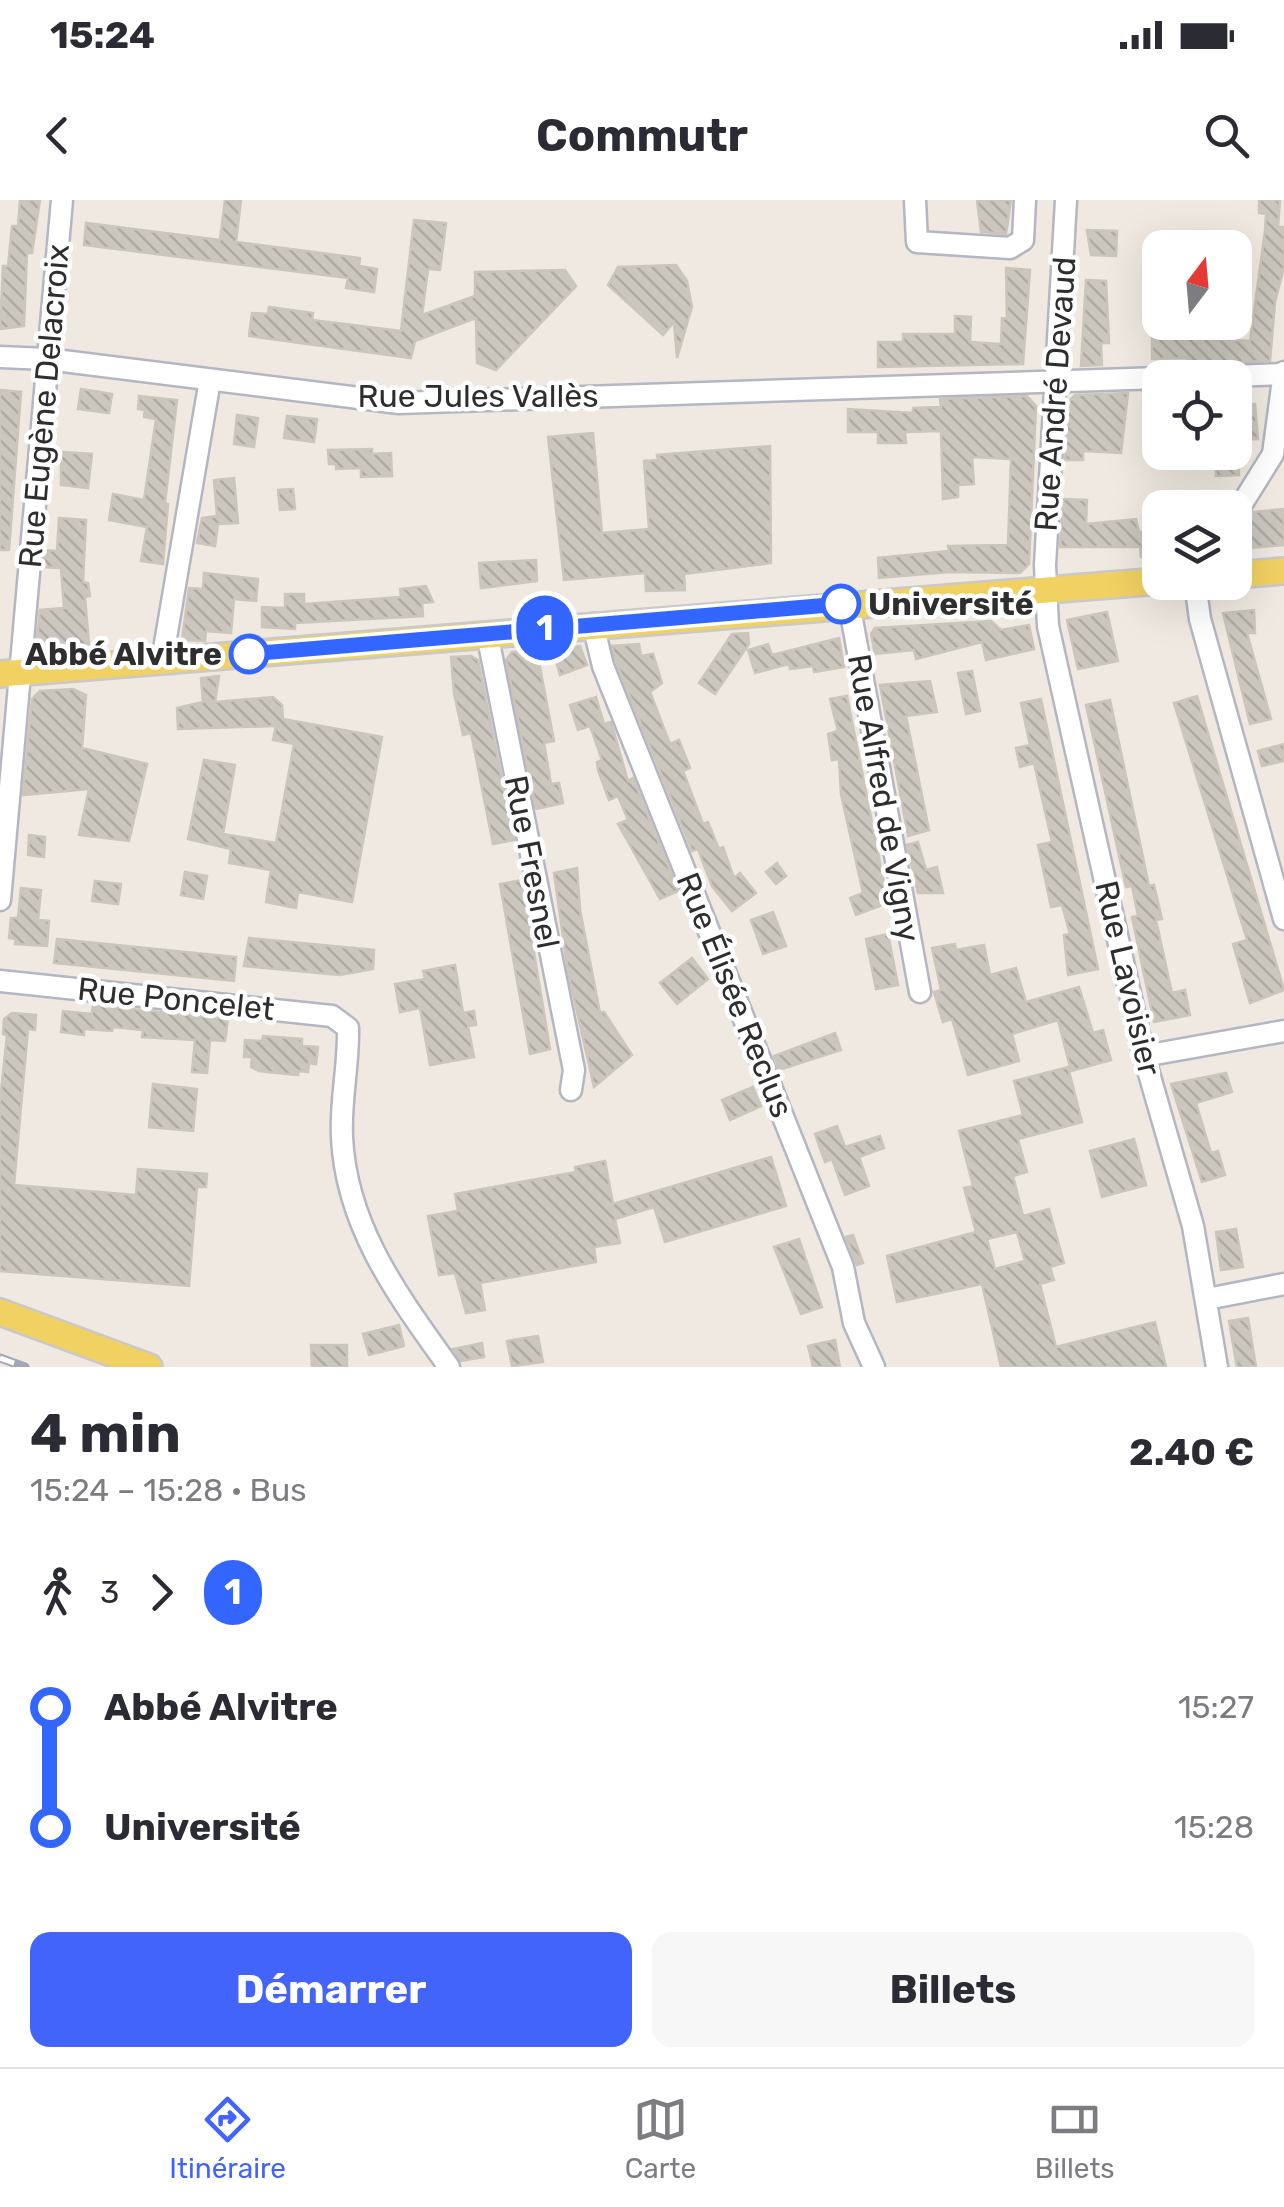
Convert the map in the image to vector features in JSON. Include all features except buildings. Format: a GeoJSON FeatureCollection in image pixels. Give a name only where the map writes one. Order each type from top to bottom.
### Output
{"type":"FeatureCollection","features":[{"type":"Feature","properties":{"kind":"main road"},"geometry":{"type":"LineString","coordinates":[[1252,574],[1284,571]]}},
{"type":"Feature","properties":{"kind":"main road"},"geometry":{"type":"LineString","coordinates":[[10,673],[1142,582]]}},
{"type":"Feature","properties":{"kind":"main road"},"geometry":{"type":"LineString","coordinates":[[0,1312],[149,1367]]}},
{"type":"Feature","properties":{"kind":"street","name":"Rue Eugène Delacroix"},"geometry":{"type":"LineString","coordinates":[[0,900],[10,673],[62,200]]}},
{"type":"Feature","properties":{"kind":"street"},"geometry":{"type":"LineString","coordinates":[[915,200],[917,242],[1010,248],[1023,240],[1025,200]]}},
{"type":"Feature","properties":{"kind":"street","name":"Rue André Devaud"},"geometry":{"type":"LineString","coordinates":[[1044,587],[1066,200]]}},
{"type":"Feature","properties":{"kind":"street","name":"Rue Jules Vallès"},"geometry":{"type":"LineString","coordinates":[[0,357],[47,359],[399,403],[1142,379]]}},
{"type":"Feature","properties":{"kind":"street"},"geometry":{"type":"LineString","coordinates":[[1251,490],[1273,454],[1284,373],[1252,374]]}},
{"type":"Feature","properties":{"kind":"street"},"geometry":{"type":"LineString","coordinates":[[162,661],[210,380]]}},
{"type":"Feature","properties":{"kind":"street","name":"Rue Lavoisier"},"geometry":{"type":"LineString","coordinates":[[1044,587],[1048,626],[1144,1056],[1193,1226],[1217,1367]]}},
{"type":"Feature","properties":{"kind":"street"},"geometry":{"type":"LineString","coordinates":[[1197,600],[1284,919]]}},
{"type":"Feature","properties":{"kind":"street","name":"Rue Alfred de Vigny"},"geometry":{"type":"LineString","coordinates":[[848,603],[920,992]]}},
{"type":"Feature","properties":{"kind":"street","name":"Rue Élisée Reclus"},"geometry":{"type":"LineString","coordinates":[[593,624],[602,666],[842,1266],[854,1323],[874,1367]]}},
{"type":"Feature","properties":{"kind":"street","name":"Rue Fresnel"},"geometry":{"type":"LineString","coordinates":[[487,633],[574,1070],[571,1090]]}},
{"type":"Feature","properties":{"kind":"street","name":"Rue Poncelet"},"geometry":{"type":"LineString","coordinates":[[0,981],[332,1016],[348,1028],[342,1138],[356,1219],[405,1305],[449,1367]]}},
{"type":"Feature","properties":{"kind":"street"},"geometry":{"type":"LineString","coordinates":[[1144,1056],[1284,1031]]}},
{"type":"Feature","properties":{"kind":"street"},"geometry":{"type":"LineString","coordinates":[[1206,1299],[1284,1284]]}},
{"type":"Feature","properties":{"kind":"railway"},"geometry":{"type":"LineString","coordinates":[[0,1358],[25,1367]]}},
{"type":"Feature","properties":{"kind":"bus line","name":"1"},"geometry":{"type":"LineString","coordinates":[[249,654],[841,604]]}},
{"type":"Feature","properties":{"kind":"place","name":"Université"},"geometry":{"type":"Point","coordinates":[841,604]}},
{"type":"Feature","properties":{"kind":"place","name":"Abbé Alvitre"},"geometry":{"type":"Point","coordinates":[249,654]}}]}
